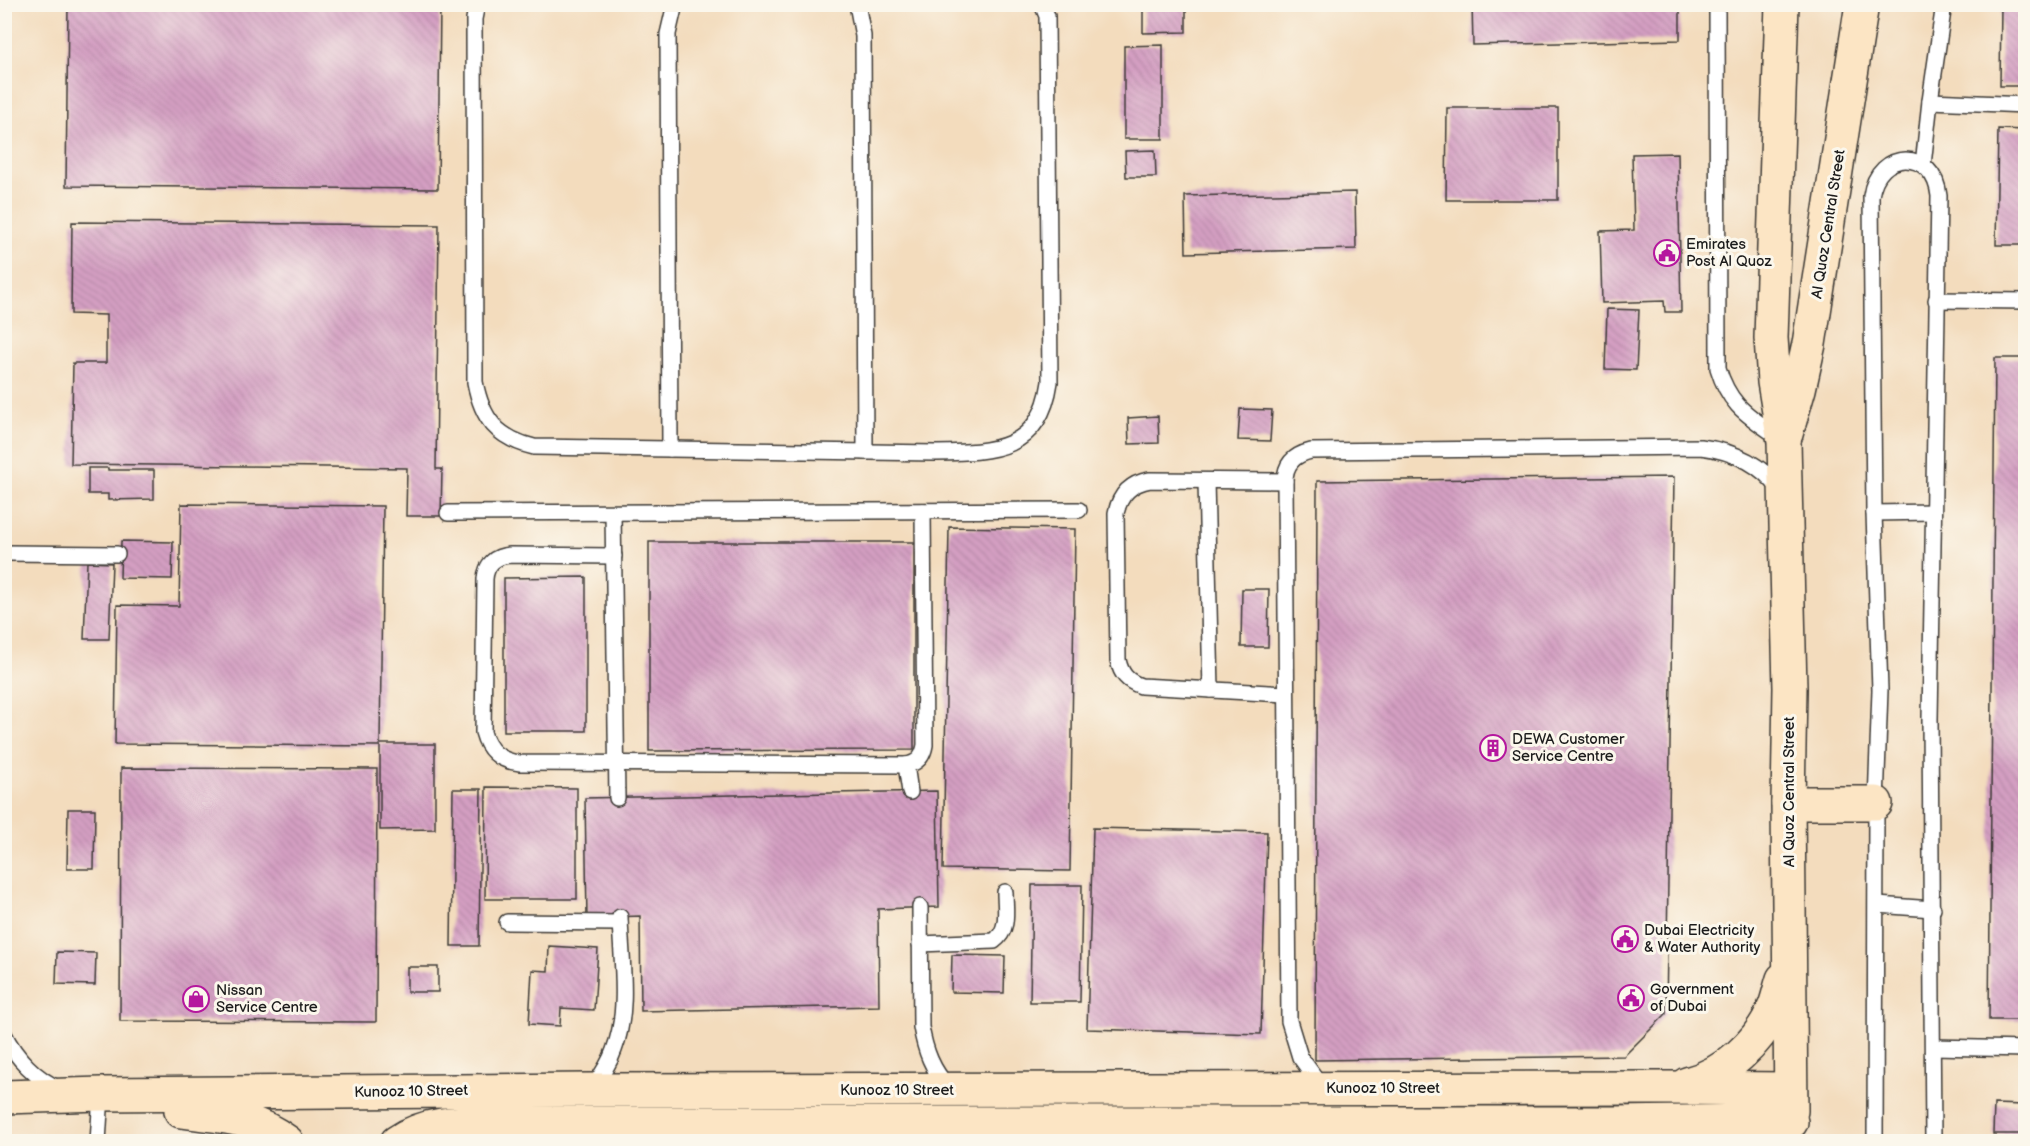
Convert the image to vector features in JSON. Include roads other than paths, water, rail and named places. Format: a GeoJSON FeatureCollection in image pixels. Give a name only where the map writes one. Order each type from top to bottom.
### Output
{"type":"FeatureCollection","features":[{"type":"Feature","properties":{"kind":"street","name":"Al Quoz Central Street"},"geometry":{"type":"LineString","coordinates":[[1782,4],[1771,338],[1774,382],[1784,442],[1790,688],[1788,803],[1791,1132]]}},
{"type":"Feature","properties":{"kind":"street","name":"Al Quoz Central Street"},"geometry":{"type":"LineString","coordinates":[[1784,442],[1799,389],[1811,333],[1862,4]]}},
{"type":"Feature","properties":{"kind":"street"},"geometry":{"type":"LineString","coordinates":[[1788,803],[1876,803]]}},
{"type":"Feature","properties":{"kind":"street"},"geometry":{"type":"LineString","coordinates":[[1670,1088],[1697,1081],[1723,1068],[1745,1050],[1762,1030],[1774,1007],[1790,961]]}},
{"type":"Feature","properties":{"kind":"street","name":"Kunooz 10 Street"},"geometry":{"type":"LineString","coordinates":[[4,1097],[591,1089],[1790,1089]]}},
{"type":"Feature","properties":{"kind":"street"},"geometry":{"type":"LineString","coordinates":[[101,1095],[254,1122],[274,1132],[287,1142]]}},
{"type":"Feature","properties":{"kind":"street"},"geometry":{"type":"LineString","coordinates":[[397,1142],[419,1130],[439,1124],[501,1132],[1280,1132],[1761,1120],[1791,1132]]}},
{"type":"Feature","properties":{"kind":"street"},"geometry":{"type":"LineString","coordinates":[[1658,1122],[1693,1126],[1728,1142]]}},
{"type":"Feature","properties":{"kind":"lane"},"geometry":{"type":"LineString","coordinates":[[477,4],[474,19],[475,382],[478,398],[493,425],[518,443],[534,447],[935,453],[982,452],[1011,444],[1023,435],[1042,412],[1047,397],[1050,382],[1047,16],[1042,4]]}},
{"type":"Feature","properties":{"kind":"lane"},"geometry":{"type":"LineString","coordinates":[[670,449],[668,33],[675,4]]}},
{"type":"Feature","properties":{"kind":"lane"},"geometry":{"type":"LineString","coordinates":[[858,4],[863,36],[865,452]]}},
{"type":"Feature","properties":{"kind":"lane"},"geometry":{"type":"LineString","coordinates":[[1717,4],[1718,368],[1723,386],[1732,401],[1784,442]]}},
{"type":"Feature","properties":{"kind":"lane"},"geometry":{"type":"LineString","coordinates":[[1923,165],[1944,4]]}},
{"type":"Feature","properties":{"kind":"lane"},"geometry":{"type":"LineString","coordinates":[[1930,101],[2025,105]]}},
{"type":"Feature","properties":{"kind":"lane"},"geometry":{"type":"LineString","coordinates":[[1875,1142],[1876,803],[1880,690],[1874,513],[1871,208],[1873,184],[1879,173],[1888,165],[1899,161],[1912,161],[1923,165],[1935,179],[1939,196],[1930,719],[1933,1142]]}},
{"type":"Feature","properties":{"kind":"lane"},"geometry":{"type":"LineString","coordinates":[[1936,300],[2025,301]]}},
{"type":"Feature","properties":{"kind":"lane"},"geometry":{"type":"LineString","coordinates":[[1322,1088],[1300,1057],[1289,1021],[1285,472],[1294,457],[1311,451],[1701,447],[1734,454],[1750,462],[1764,472],[1785,498]]}},
{"type":"Feature","properties":{"kind":"lane"},"geometry":{"type":"LineString","coordinates":[[1285,481],[1150,480],[1140,482],[1124,494],[1118,503],[1116,513],[1118,660],[1124,676],[1132,683],[1141,686],[1286,694]]}},
{"type":"Feature","properties":{"kind":"lane"},"geometry":{"type":"LineString","coordinates":[[1206,481],[1211,690]]}},
{"type":"Feature","properties":{"kind":"lane"},"geometry":{"type":"LineString","coordinates":[[448,513],[1078,510]]}},
{"type":"Feature","properties":{"kind":"lane"},"geometry":{"type":"LineString","coordinates":[[614,556],[510,555],[495,559],[489,565],[485,579],[483,732],[490,748],[496,754],[511,762],[616,765],[906,765],[920,759],[925,745],[923,511]]}},
{"type":"Feature","properties":{"kind":"lane"},"geometry":{"type":"LineString","coordinates":[[1874,513],[1933,512]]}},
{"type":"Feature","properties":{"kind":"lane"},"geometry":{"type":"LineString","coordinates":[[613,513],[617,798]]}},
{"type":"Feature","properties":{"kind":"lane"},"geometry":{"type":"LineString","coordinates":[[4,553],[117,554]]}},
{"type":"Feature","properties":{"kind":"lane"},"geometry":{"type":"LineString","coordinates":[[906,765],[910,792]]}},
{"type":"Feature","properties":{"kind":"lane"},"geometry":{"type":"LineString","coordinates":[[920,944],[994,941],[1001,937],[1005,930],[1005,892]]}},
{"type":"Feature","properties":{"kind":"lane"},"geometry":{"type":"LineString","coordinates":[[1877,905],[1933,909]]}},
{"type":"Feature","properties":{"kind":"lane"},"geometry":{"type":"LineString","coordinates":[[920,907],[921,1027],[924,1045],[941,1080],[951,1090]]}},
{"type":"Feature","properties":{"kind":"lane"},"geometry":{"type":"LineString","coordinates":[[507,922],[620,920],[623,1012],[614,1050],[604,1071],[591,1089]]}},
{"type":"Feature","properties":{"kind":"lane"},"geometry":{"type":"LineString","coordinates":[[4,1034],[10,1046],[28,1068],[51,1085],[101,1095],[98,1142]]}},
{"type":"Feature","properties":{"kind":"lane"},"geometry":{"type":"LineString","coordinates":[[1933,1047],[2025,1049]]}},
{"type":"Feature","properties":{"kind":"place","name":"Emirates Post Al Quoz"},"geometry":{"type":"Point","coordinates":[1667,253]}},
{"type":"Feature","properties":{"kind":"place","name":"DEWA Customer Service Centre"},"geometry":{"type":"Point","coordinates":[1493,748]}},
{"type":"Feature","properties":{"kind":"place","name":"Dubai Electricity & Water Authority"},"geometry":{"type":"Point","coordinates":[1625,939]}},
{"type":"Feature","properties":{"kind":"place","name":"Government of Dubai"},"geometry":{"type":"Point","coordinates":[1631,998]}},
{"type":"Feature","properties":{"kind":"place","name":"Nissan Service Centre"},"geometry":{"type":"Point","coordinates":[196,999]}}]}
